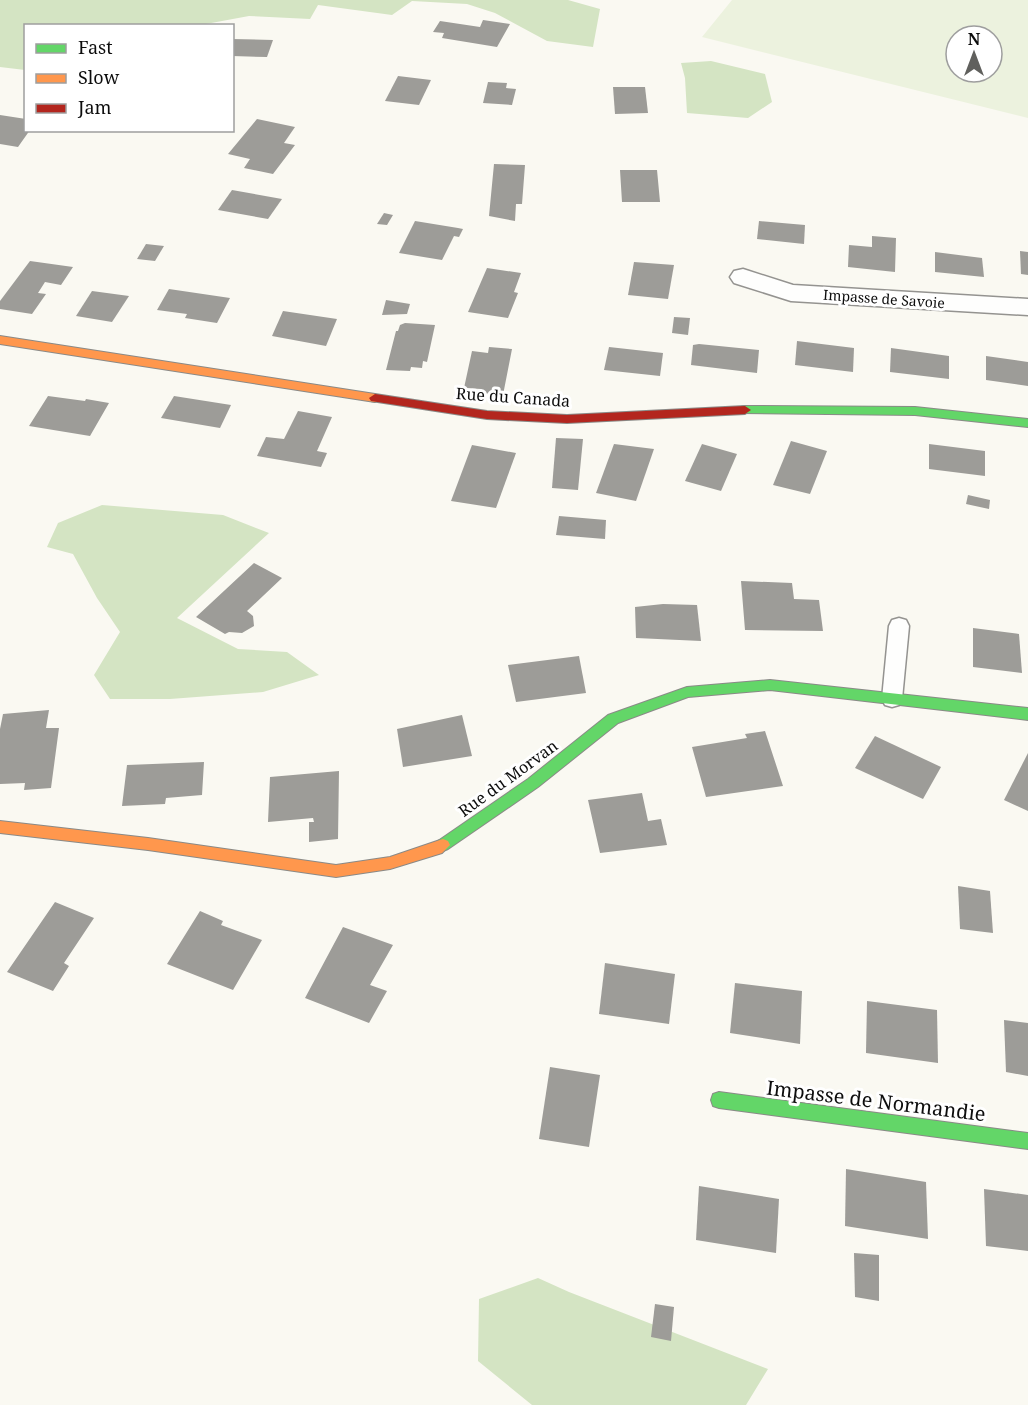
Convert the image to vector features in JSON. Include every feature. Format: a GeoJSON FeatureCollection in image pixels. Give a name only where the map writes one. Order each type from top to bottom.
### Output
{"type":"FeatureCollection","features":[{"type":"Feature","properties":{"kind":"street","name":"Impasse de Savoie"},"geometry":{"type":"LineString","coordinates":[[743,277],[791,293],[1028,307]]}},
{"type":"Feature","properties":{"kind":"street","name":"Rue du Canada"},"geometry":{"type":"LineString","coordinates":[[0,340],[487,415],[567,419],[756,409],[915,411],[1028,423]]}},
{"type":"Feature","properties":{"kind":"street","name":"Rue du Morvan"},"geometry":{"type":"LineString","coordinates":[[0,827],[148,844],[336,871],[390,863],[437,849],[533,783],[614,719],[687,692],[770,685],[1028,714]]}},
{"type":"Feature","properties":{"kind":"street","name":"Impasse de Normandie"},"geometry":{"type":"LineString","coordinates":[[719,1100],[1028,1141]]}},
{"type":"Feature","properties":{"kind":"lane"},"geometry":{"type":"LineString","coordinates":[[892,699],[899,626]]}},
{"type":"Feature","properties":{"kind":"green space"},"geometry":{"type":"Polygon","coordinates":[[[0,0],[568,0],[600,9],[593,47],[547,41],[495,13],[467,4],[412,1],[392,15],[318,5],[310,19],[249,16],[206,24],[24,24],[24,70],[0,67],[0,0]]]}},
{"type":"Feature","properties":{"kind":"green space"},"geometry":{"type":"Polygon","coordinates":[[[732,0],[1028,0],[1028,118],[702,37],[732,0]]]}},
{"type":"Feature","properties":{"kind":"green space"},"geometry":{"type":"Polygon","coordinates":[[[711,61],[765,74],[772,102],[748,118],[687,113],[685,78],[681,63],[711,61]]]}},
{"type":"Feature","properties":{"kind":"green space"},"geometry":{"type":"Polygon","coordinates":[[[102,505],[223,515],[269,533],[177,618],[238,649],[287,652],[319,675],[263,692],[170,699],[110,699],[94,675],[120,632],[97,598],[73,554],[47,547],[58,523],[102,505]]]}},
{"type":"Feature","properties":{"kind":"green space"},"geometry":{"type":"Polygon","coordinates":[[[538,1278],[768,1369],[746,1405],[532,1405],[478,1361],[479,1299],[538,1278]]]}},
{"type":"Feature","properties":{"kind":"building"},"geometry":{"type":"Polygon","coordinates":[[[483,20],[510,24],[497,47],[442,38],[444,33],[433,32],[440,21],[480,27],[483,20]]]}},
{"type":"Feature","properties":{"kind":"building"},"geometry":{"type":"Polygon","coordinates":[[[234,39],[273,40],[267,57],[234,56],[234,39]]]}},
{"type":"Feature","properties":{"kind":"building"},"geometry":{"type":"Polygon","coordinates":[[[398,76],[431,80],[419,105],[385,101],[398,76]]]}},
{"type":"Feature","properties":{"kind":"building"},"geometry":{"type":"Polygon","coordinates":[[[488,82],[507,83],[506,88],[516,89],[512,105],[483,103],[488,82]]]}},
{"type":"Feature","properties":{"kind":"building"},"geometry":{"type":"Polygon","coordinates":[[[613,87],[645,87],[648,113],[615,114],[613,87]]]}},
{"type":"Feature","properties":{"kind":"building"},"geometry":{"type":"Polygon","coordinates":[[[0,115],[24,119],[24,132],[29,132],[18,147],[0,144],[0,115]]]}},
{"type":"Feature","properties":{"kind":"building"},"geometry":{"type":"Polygon","coordinates":[[[257,119],[295,127],[284,143],[295,145],[273,174],[244,168],[250,159],[228,154],[257,119]]]}},
{"type":"Feature","properties":{"kind":"building"},"geometry":{"type":"Polygon","coordinates":[[[494,164],[525,165],[522,204],[516,204],[515,221],[489,216],[494,164]]]}},
{"type":"Feature","properties":{"kind":"building"},"geometry":{"type":"Polygon","coordinates":[[[620,170],[657,170],[660,202],[622,202],[620,170]]]}},
{"type":"Feature","properties":{"kind":"building"},"geometry":{"type":"Polygon","coordinates":[[[232,190],[282,199],[268,219],[218,210],[232,190]]]}},
{"type":"Feature","properties":{"kind":"building"},"geometry":{"type":"Polygon","coordinates":[[[384,213],[393,215],[387,225],[377,224],[384,213]]]}},
{"type":"Feature","properties":{"kind":"building"},"geometry":{"type":"Polygon","coordinates":[[[415,221],[463,229],[459,237],[454,236],[442,260],[399,253],[415,221]]]}},
{"type":"Feature","properties":{"kind":"building"},"geometry":{"type":"Polygon","coordinates":[[[759,221],[805,225],[804,244],[757,239],[759,221]]]}},
{"type":"Feature","properties":{"kind":"building"},"geometry":{"type":"Polygon","coordinates":[[[872,236],[896,238],[895,272],[848,267],[849,245],[872,247],[872,236]]]}},
{"type":"Feature","properties":{"kind":"building"},"geometry":{"type":"Polygon","coordinates":[[[146,244],[164,246],[155,261],[137,259],[146,244]]]}},
{"type":"Feature","properties":{"kind":"building"},"geometry":{"type":"Polygon","coordinates":[[[1020,251],[1028,252],[1028,275],[1021,274],[1020,251]]]}},
{"type":"Feature","properties":{"kind":"building"},"geometry":{"type":"Polygon","coordinates":[[[935,252],[982,258],[984,277],[935,272],[935,252]]]}},
{"type":"Feature","properties":{"kind":"building"},"geometry":{"type":"Polygon","coordinates":[[[30,261],[73,267],[61,285],[45,282],[38,293],[46,294],[32,314],[0,309],[0,301],[30,261]]]}},
{"type":"Feature","properties":{"kind":"building"},"geometry":{"type":"Polygon","coordinates":[[[634,262],[674,265],[668,299],[628,295],[634,262]]]}},
{"type":"Feature","properties":{"kind":"building"},"geometry":{"type":"Polygon","coordinates":[[[487,268],[521,273],[514,292],[518,293],[508,318],[468,312],[487,268]]]}},
{"type":"Feature","properties":{"kind":"building"},"geometry":{"type":"Polygon","coordinates":[[[169,289],[230,298],[217,323],[185,318],[187,314],[157,310],[169,289]]]}},
{"type":"Feature","properties":{"kind":"building"},"geometry":{"type":"Polygon","coordinates":[[[92,291],[129,296],[112,322],[76,316],[92,291]]]}},
{"type":"Feature","properties":{"kind":"building"},"geometry":{"type":"Polygon","coordinates":[[[386,300],[410,304],[407,314],[382,315],[386,300]]]}},
{"type":"Feature","properties":{"kind":"building"},"geometry":{"type":"Polygon","coordinates":[[[283,311],[337,319],[326,346],[272,336],[283,311]]]}},
{"type":"Feature","properties":{"kind":"building"},"geometry":{"type":"Polygon","coordinates":[[[674,317],[690,318],[688,335],[672,333],[674,317]]]}},
{"type":"Feature","properties":{"kind":"building"},"geometry":{"type":"Polygon","coordinates":[[[405,323],[435,325],[427,362],[423,361],[422,368],[411,367],[410,371],[386,370],[396,331],[400,325],[405,323]]]}},
{"type":"Feature","properties":{"kind":"building"},"geometry":{"type":"Polygon","coordinates":[[[797,341],[854,348],[853,372],[795,365],[797,341]]]}},
{"type":"Feature","properties":{"kind":"building"},"geometry":{"type":"Polygon","coordinates":[[[693,345],[759,350],[757,373],[691,365],[693,345]]]}},
{"type":"Feature","properties":{"kind":"building"},"geometry":{"type":"Polygon","coordinates":[[[489,347],[512,349],[503,395],[480,393],[481,389],[464,388],[472,351],[488,353],[489,347]]]}},
{"type":"Feature","properties":{"kind":"building"},"geometry":{"type":"Polygon","coordinates":[[[609,347],[663,353],[660,376],[604,370],[609,347]]]}},
{"type":"Feature","properties":{"kind":"building"},"geometry":{"type":"Polygon","coordinates":[[[891,348],[949,356],[949,379],[890,372],[891,348]]]}},
{"type":"Feature","properties":{"kind":"building"},"geometry":{"type":"Polygon","coordinates":[[[986,356],[1028,362],[1028,386],[986,380],[986,356]]]}},
{"type":"Feature","properties":{"kind":"building"},"geometry":{"type":"Polygon","coordinates":[[[48,396],[109,403],[90,436],[29,426],[48,396]]]}},
{"type":"Feature","properties":{"kind":"building"},"geometry":{"type":"Polygon","coordinates":[[[174,396],[231,405],[220,428],[161,418],[174,396]]]}},
{"type":"Feature","properties":{"kind":"building"},"geometry":{"type":"Polygon","coordinates":[[[298,411],[332,417],[317,451],[327,453],[321,467],[257,456],[266,437],[284,439],[298,411]]]}},
{"type":"Feature","properties":{"kind":"building"},"geometry":{"type":"Polygon","coordinates":[[[556,438],[583,439],[578,490],[552,488],[556,438]]]}},
{"type":"Feature","properties":{"kind":"building"},"geometry":{"type":"Polygon","coordinates":[[[791,441],[827,451],[810,494],[773,485],[791,441]]]}},
{"type":"Feature","properties":{"kind":"building"},"geometry":{"type":"Polygon","coordinates":[[[614,444],[654,449],[636,501],[596,493],[614,444]]]}},
{"type":"Feature","properties":{"kind":"building"},"geometry":{"type":"Polygon","coordinates":[[[702,444],[737,454],[721,491],[685,481],[702,444]]]}},
{"type":"Feature","properties":{"kind":"building"},"geometry":{"type":"Polygon","coordinates":[[[929,444],[985,451],[985,476],[929,469],[929,444]]]}},
{"type":"Feature","properties":{"kind":"building"},"geometry":{"type":"Polygon","coordinates":[[[472,445],[516,453],[496,508],[451,501],[472,445]]]}},
{"type":"Feature","properties":{"kind":"building"},"geometry":{"type":"Polygon","coordinates":[[[968,495],[990,500],[989,509],[966,504],[968,495]]]}},
{"type":"Feature","properties":{"kind":"building"},"geometry":{"type":"Polygon","coordinates":[[[559,516],[606,520],[605,539],[556,535],[559,516]]]}},
{"type":"Feature","properties":{"kind":"building"},"geometry":{"type":"Polygon","coordinates":[[[254,563],[282,578],[247,611],[253,616],[254,626],[242,633],[225,634],[196,617],[254,563]]]}},
{"type":"Feature","properties":{"kind":"building"},"geometry":{"type":"Polygon","coordinates":[[[741,581],[792,583],[794,599],[819,600],[823,631],[745,630],[741,581]]]}},
{"type":"Feature","properties":{"kind":"building"},"geometry":{"type":"Polygon","coordinates":[[[663,604],[697,605],[701,641],[636,638],[635,607],[663,604]]]}},
{"type":"Feature","properties":{"kind":"building"},"geometry":{"type":"Polygon","coordinates":[[[973,628],[1019,634],[1022,673],[973,667],[973,628]]]}},
{"type":"Feature","properties":{"kind":"building"},"geometry":{"type":"Polygon","coordinates":[[[579,656],[586,693],[516,702],[508,665],[579,656]]]}},
{"type":"Feature","properties":{"kind":"building"},"geometry":{"type":"Polygon","coordinates":[[[49,710],[46,728],[59,728],[51,788],[24,790],[25,783],[0,784],[0,729],[3,714],[49,710]]]}},
{"type":"Feature","properties":{"kind":"building"},"geometry":{"type":"Polygon","coordinates":[[[462,715],[472,756],[403,767],[397,729],[462,715]]]}},
{"type":"Feature","properties":{"kind":"building"},"geometry":{"type":"Polygon","coordinates":[[[765,731],[783,786],[706,797],[692,747],[747,738],[745,734],[765,731]]]}},
{"type":"Feature","properties":{"kind":"building"},"geometry":{"type":"Polygon","coordinates":[[[875,736],[941,767],[923,799],[855,768],[875,736]]]}},
{"type":"Feature","properties":{"kind":"building"},"geometry":{"type":"Polygon","coordinates":[[[1028,753],[1028,811],[1004,800],[1028,753]]]}},
{"type":"Feature","properties":{"kind":"building"},"geometry":{"type":"Polygon","coordinates":[[[204,762],[202,795],[166,798],[165,804],[122,806],[127,765],[204,762]]]}},
{"type":"Feature","properties":{"kind":"building"},"geometry":{"type":"Polygon","coordinates":[[[339,771],[338,839],[309,842],[309,822],[314,822],[313,818],[268,822],[270,777],[339,771]]]}},
{"type":"Feature","properties":{"kind":"building"},"geometry":{"type":"Polygon","coordinates":[[[642,793],[648,821],[661,819],[667,845],[600,853],[588,800],[642,793]]]}},
{"type":"Feature","properties":{"kind":"building"},"geometry":{"type":"Polygon","coordinates":[[[958,886],[990,891],[993,933],[960,929],[958,886]]]}},
{"type":"Feature","properties":{"kind":"building"},"geometry":{"type":"Polygon","coordinates":[[[55,902],[94,918],[64,963],[69,966],[53,991],[7,972],[55,902]]]}},
{"type":"Feature","properties":{"kind":"building"},"geometry":{"type":"Polygon","coordinates":[[[200,911],[223,921],[221,925],[262,940],[233,990],[167,964],[200,911]]]}},
{"type":"Feature","properties":{"kind":"building"},"geometry":{"type":"Polygon","coordinates":[[[343,927],[393,945],[370,985],[387,991],[369,1023],[305,998],[343,927]]]}},
{"type":"Feature","properties":{"kind":"building"},"geometry":{"type":"Polygon","coordinates":[[[605,963],[675,974],[669,1024],[599,1014],[605,963]]]}},
{"type":"Feature","properties":{"kind":"building"},"geometry":{"type":"Polygon","coordinates":[[[735,983],[802,991],[800,1044],[730,1033],[735,983]]]}},
{"type":"Feature","properties":{"kind":"building"},"geometry":{"type":"Polygon","coordinates":[[[867,1001],[937,1010],[938,1063],[866,1053],[867,1001]]]}},
{"type":"Feature","properties":{"kind":"building"},"geometry":{"type":"Polygon","coordinates":[[[1004,1020],[1028,1023],[1028,1076],[1006,1072],[1004,1020]]]}},
{"type":"Feature","properties":{"kind":"building"},"geometry":{"type":"Polygon","coordinates":[[[550,1067],[600,1075],[589,1147],[539,1139],[550,1067]]]}},
{"type":"Feature","properties":{"kind":"building"},"geometry":{"type":"Polygon","coordinates":[[[846,1169],[926,1182],[928,1239],[845,1226],[846,1169]]]}},
{"type":"Feature","properties":{"kind":"building"},"geometry":{"type":"Polygon","coordinates":[[[699,1186],[779,1199],[776,1253],[696,1240],[699,1186]]]}},
{"type":"Feature","properties":{"kind":"building"},"geometry":{"type":"Polygon","coordinates":[[[984,1189],[1028,1195],[1028,1251],[986,1246],[984,1189]]]}},
{"type":"Feature","properties":{"kind":"building"},"geometry":{"type":"Polygon","coordinates":[[[854,1253],[879,1255],[879,1301],[855,1297],[854,1253]]]}},
{"type":"Feature","properties":{"kind":"building"},"geometry":{"type":"Polygon","coordinates":[[[655,1304],[674,1307],[671,1341],[651,1337],[655,1304]]]}},
{"type":"Feature","properties":{"kind":"traffic: fast"},"geometry":{"type":"LineString","coordinates":[[745,410],[915,411],[1028,423]]}},
{"type":"Feature","properties":{"kind":"traffic: fast"},"geometry":{"type":"LineString","coordinates":[[443,845],[533,783],[613,719],[687,692],[770,685],[1028,714]]}},
{"type":"Feature","properties":{"kind":"traffic: fast"},"geometry":{"type":"LineString","coordinates":[[719,1100],[1028,1141]]}},
{"type":"Feature","properties":{"kind":"traffic: slow"},"geometry":{"type":"LineString","coordinates":[[0,340],[375,398]]}},
{"type":"Feature","properties":{"kind":"traffic: slow"},"geometry":{"type":"LineString","coordinates":[[0,827],[148,844],[336,871],[390,863],[437,849],[443,845]]}},
{"type":"Feature","properties":{"kind":"traffic: jam"},"geometry":{"type":"LineString","coordinates":[[375,398],[487,415],[567,419],[745,410]]}}]}
